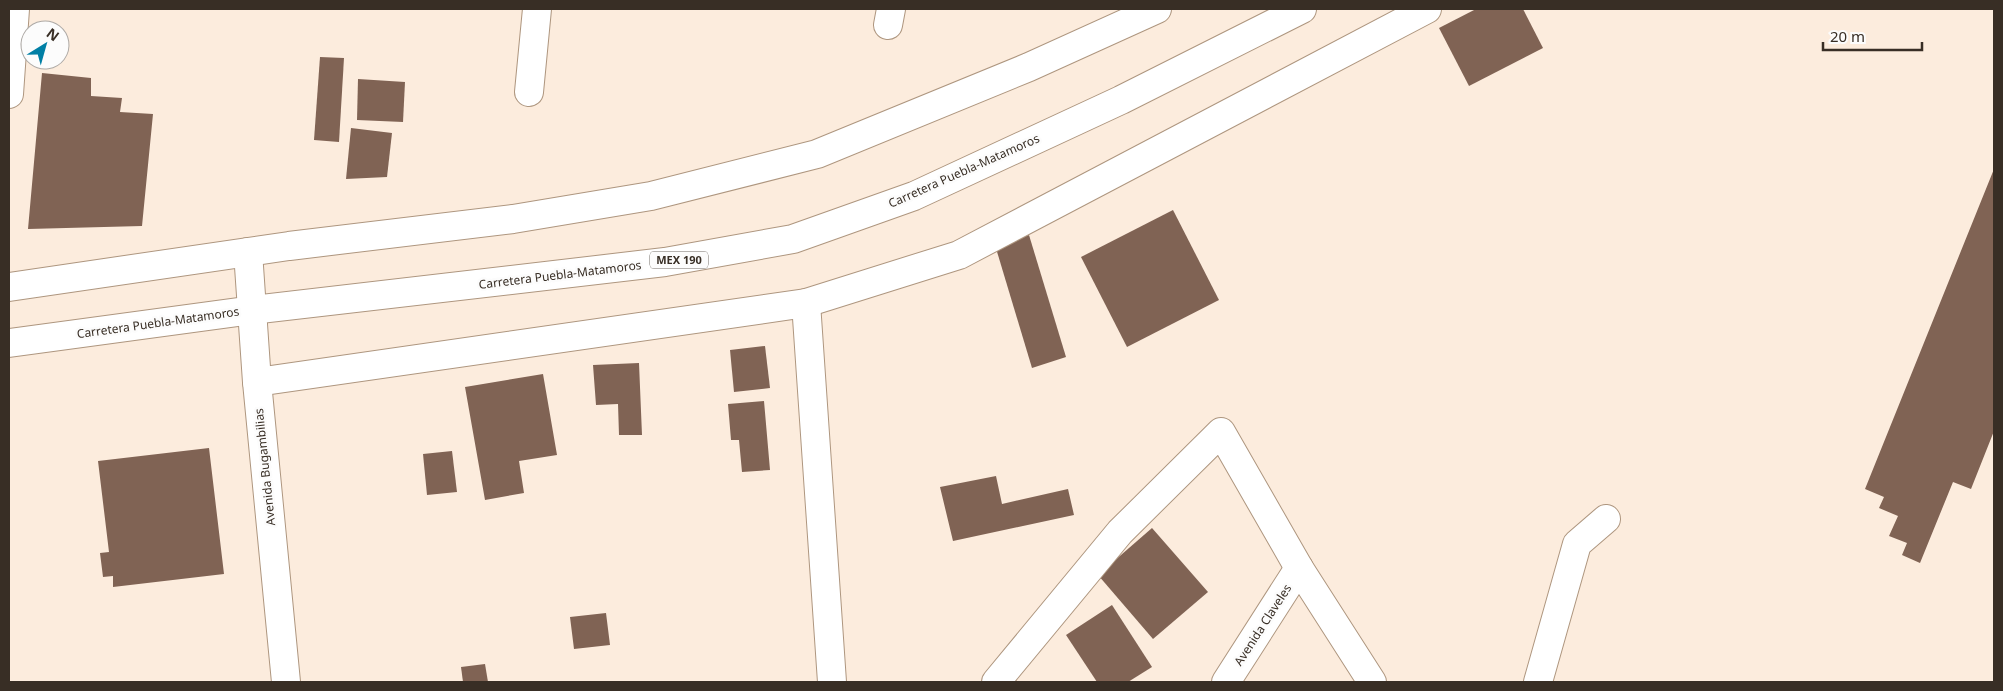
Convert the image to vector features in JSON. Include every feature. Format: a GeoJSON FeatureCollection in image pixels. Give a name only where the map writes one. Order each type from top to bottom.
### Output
{"type":"FeatureCollection","features":[{"type":"Feature","properties":{"kind":"street"},"geometry":{"type":"LineString","coordinates":[[9,94],[16,9]]}},
{"type":"Feature","properties":{"kind":"street"},"geometry":{"type":"LineString","coordinates":[[529,92],[537,9]]}},
{"type":"Feature","properties":{"kind":"street"},"geometry":{"type":"LineString","coordinates":[[9,287],[248,252],[513,219],[651,196],[817,154],[1029,67],[1156,9]]}},
{"type":"Feature","properties":{"kind":"street","name":"Carretera Puebla-Matamoros"},"geometry":{"type":"LineString","coordinates":[[9,344],[253,310],[664,262],[793,239],[923,192],[1121,100],[1302,9]]}},
{"type":"Feature","properties":{"kind":"street"},"geometry":{"type":"LineString","coordinates":[[257,382],[806,303],[959,255],[1427,9]]}},
{"type":"Feature","properties":{"kind":"street","name":"Avenida Bugambilias"},"geometry":{"type":"LineString","coordinates":[[248,252],[257,382],[286,682]]}},
{"type":"Feature","properties":{"kind":"street"},"geometry":{"type":"LineString","coordinates":[[806,303],[832,682]]}},
{"type":"Feature","properties":{"kind":"street"},"geometry":{"type":"LineString","coordinates":[[996,682],[1120,532],[1221,432],[1299,568],[1372,682]]}},
{"type":"Feature","properties":{"kind":"street"},"geometry":{"type":"LineString","coordinates":[[1538,682],[1577,544],[1606,519]]}},
{"type":"Feature","properties":{"kind":"street","name":"Avenida Claveles"},"geometry":{"type":"LineString","coordinates":[[1226,682],[1299,568]]}},
{"type":"Feature","properties":{"kind":"building"},"geometry":{"type":"Polygon","coordinates":[[[1476,9],[1523,9],[1543,48],[1469,86],[1439,28],[1476,9]]]}},
{"type":"Feature","properties":{"kind":"building"},"geometry":{"type":"Polygon","coordinates":[[[320,57],[344,58],[339,142],[314,140],[320,57]]]}},
{"type":"Feature","properties":{"kind":"building"},"geometry":{"type":"Polygon","coordinates":[[[42,73],[91,78],[91,96],[122,98],[120,112],[153,114],[142,226],[28,229],[42,73]]]}},
{"type":"Feature","properties":{"kind":"building"},"geometry":{"type":"Polygon","coordinates":[[[358,79],[405,82],[403,122],[357,120],[358,79]]]}},
{"type":"Feature","properties":{"kind":"building"},"geometry":{"type":"Polygon","coordinates":[[[351,128],[392,133],[387,177],[346,179],[351,128]]]}},
{"type":"Feature","properties":{"kind":"building"},"geometry":{"type":"Polygon","coordinates":[[[1994,169],[1994,431],[1971,489],[1953,482],[1920,563],[1902,555],[1907,543],[1889,536],[1898,516],[1879,508],[1884,497],[1865,489],[1994,169]]]}},
{"type":"Feature","properties":{"kind":"building"},"geometry":{"type":"Polygon","coordinates":[[[1173,210],[1219,300],[1127,347],[1081,257],[1173,210]]]}},
{"type":"Feature","properties":{"kind":"building"},"geometry":{"type":"Polygon","coordinates":[[[1029,235],[1066,357],[1032,368],[995,245],[1029,235]]]}},
{"type":"Feature","properties":{"kind":"building"},"geometry":{"type":"Polygon","coordinates":[[[765,346],[770,388],[734,392],[730,350],[765,346]]]}},
{"type":"Feature","properties":{"kind":"building"},"geometry":{"type":"Polygon","coordinates":[[[639,363],[642,435],[619,435],[618,404],[596,405],[593,365],[639,363]]]}},
{"type":"Feature","properties":{"kind":"building"},"geometry":{"type":"Polygon","coordinates":[[[543,374],[557,455],[519,461],[524,493],[485,500],[465,387],[543,374]]]}},
{"type":"Feature","properties":{"kind":"building"},"geometry":{"type":"Polygon","coordinates":[[[764,401],[770,470],[742,472],[739,440],[731,440],[728,404],[764,401]]]}},
{"type":"Feature","properties":{"kind":"building"},"geometry":{"type":"Polygon","coordinates":[[[209,448],[224,574],[113,587],[113,576],[103,577],[100,553],[109,552],[98,461],[209,448]]]}},
{"type":"Feature","properties":{"kind":"building"},"geometry":{"type":"Polygon","coordinates":[[[452,451],[457,492],[427,495],[423,454],[452,451]]]}},
{"type":"Feature","properties":{"kind":"building"},"geometry":{"type":"Polygon","coordinates":[[[996,476],[1002,504],[1068,489],[1074,515],[953,541],[940,487],[996,476]]]}},
{"type":"Feature","properties":{"kind":"building"},"geometry":{"type":"Polygon","coordinates":[[[1152,528],[1208,592],[1153,639],[1098,575],[1152,528]]]}},
{"type":"Feature","properties":{"kind":"building"},"geometry":{"type":"Polygon","coordinates":[[[1112,605],[1152,667],[1128,682],[1097,682],[1066,635],[1112,605]]]}},
{"type":"Feature","properties":{"kind":"building"},"geometry":{"type":"Polygon","coordinates":[[[606,613],[610,645],[574,649],[570,617],[606,613]]]}},
{"type":"Feature","properties":{"kind":"building"},"geometry":{"type":"Polygon","coordinates":[[[485,664],[488,682],[463,682],[461,667],[485,664]]]}}]}
